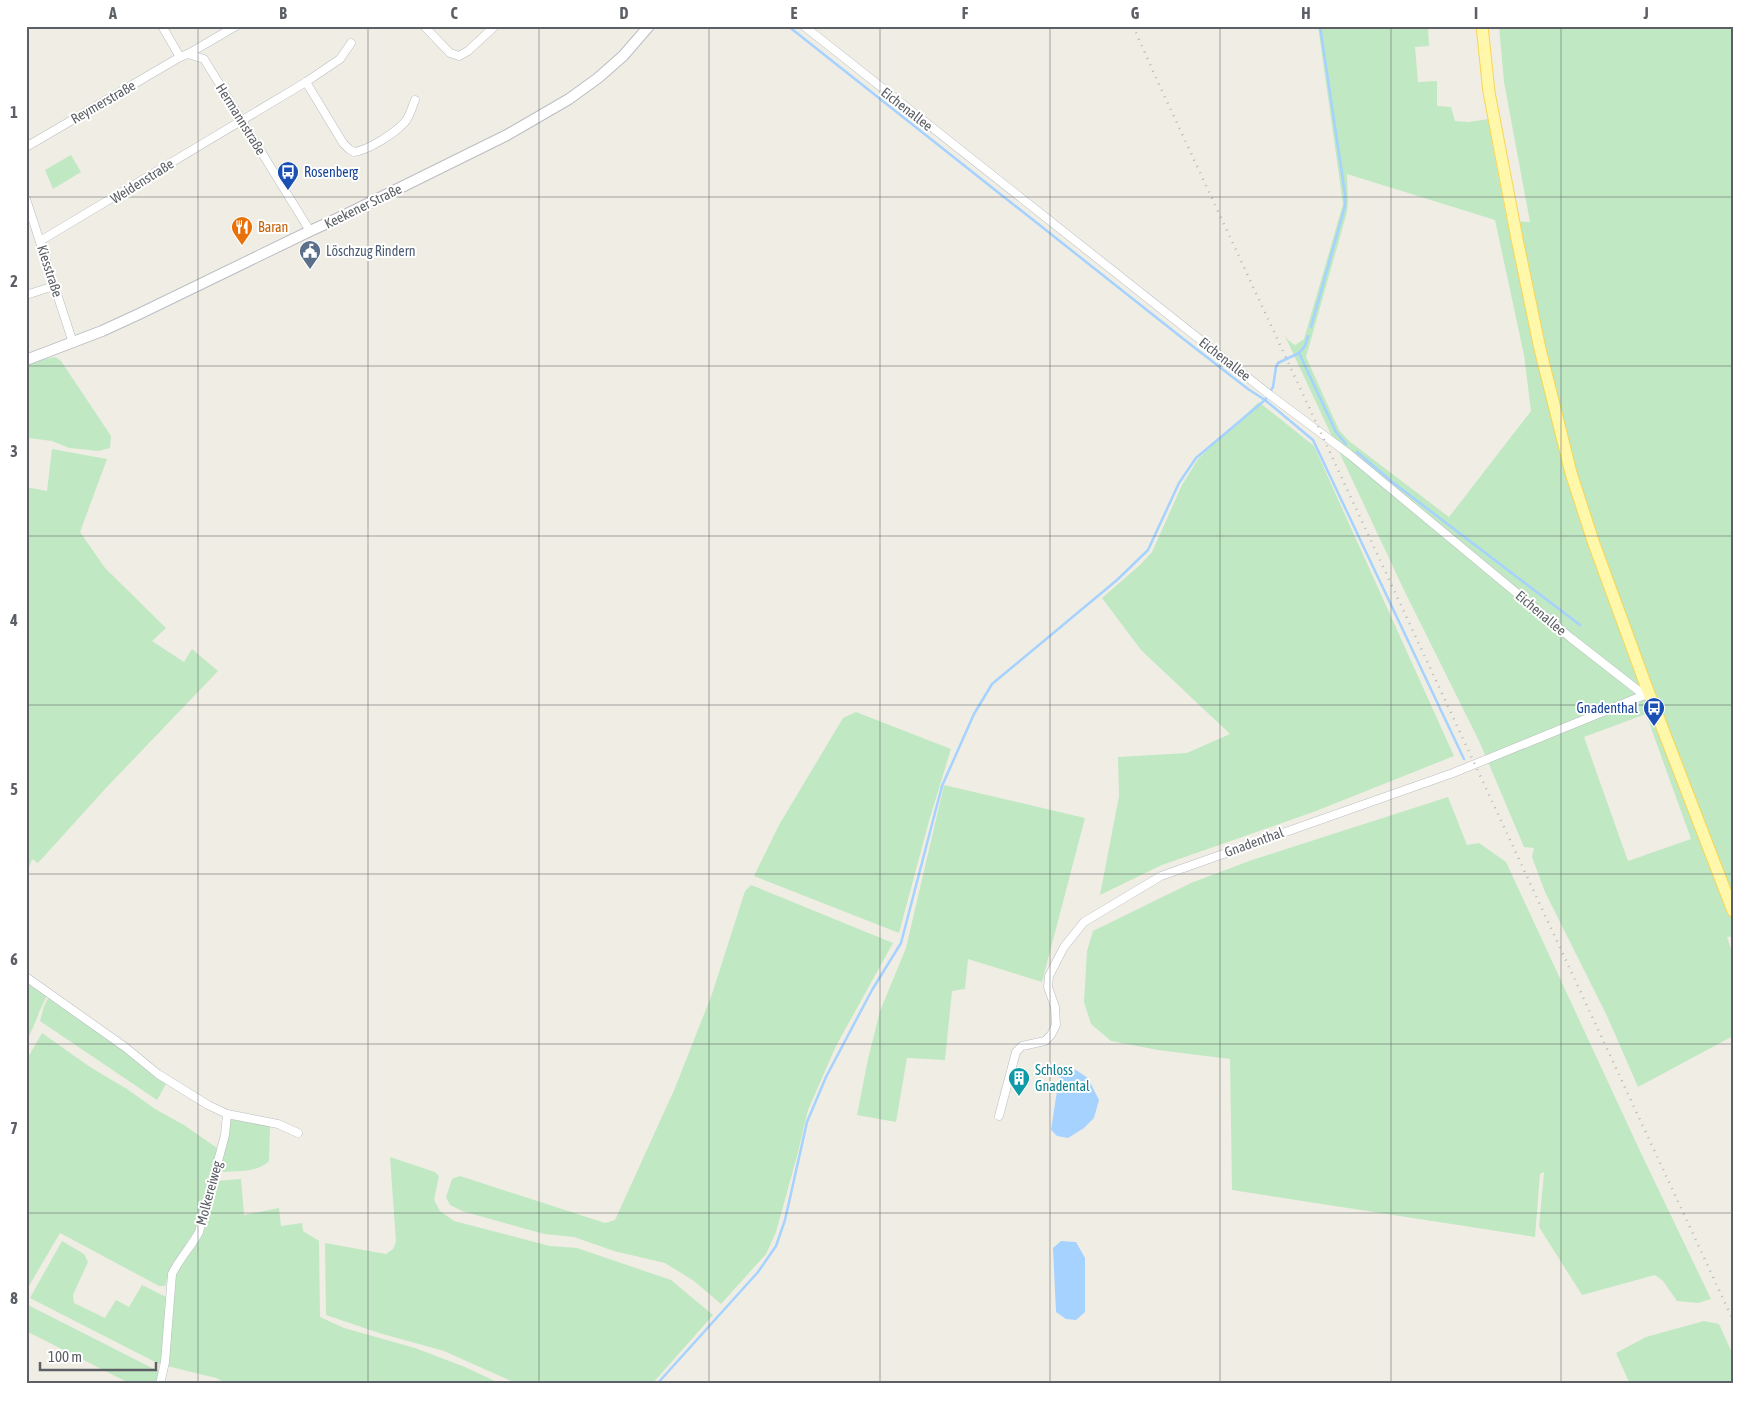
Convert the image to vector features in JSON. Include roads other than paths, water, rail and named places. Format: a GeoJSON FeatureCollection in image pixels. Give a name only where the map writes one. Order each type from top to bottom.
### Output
{"type":"FeatureCollection","features":[{"type":"Feature","properties":{"kind":"main road"},"geometry":{"type":"LineString","coordinates":[[1482,26],[1489,92],[1516,239],[1561,439],[1587,524],[1646,694],[1733,911]]}},
{"type":"Feature","properties":{"kind":"main road","name":"Keekener Straße"},"geometry":{"type":"LineString","coordinates":[[26,360],[73,343],[139,314],[475,151],[537,118],[598,78],[623,56],[648,27]]}},
{"type":"Feature","properties":{"kind":"street"},"geometry":{"type":"LineString","coordinates":[[162,26],[180,57],[236,26]]}},
{"type":"Feature","properties":{"kind":"street"},"geometry":{"type":"LineString","coordinates":[[424,26],[450,53],[459,56],[468,51],[495,26]]}},
{"type":"Feature","properties":{"kind":"street","name":"Eichenallee"},"geometry":{"type":"LineString","coordinates":[[804,26],[1262,389],[1348,454],[1571,638],[1646,694]]}},
{"type":"Feature","properties":{"kind":"street","name":"Weidenstraße"},"geometry":{"type":"LineString","coordinates":[[40,242],[306,82],[340,59],[351,43]]}},
{"type":"Feature","properties":{"kind":"street","name":"Hermannstraße"},"geometry":{"type":"LineString","coordinates":[[188,54],[204,59],[310,231]]}},
{"type":"Feature","properties":{"kind":"street","name":"Reymerstraße"},"geometry":{"type":"LineString","coordinates":[[26,147],[180,57]]}},
{"type":"Feature","properties":{"kind":"street"},"geometry":{"type":"LineString","coordinates":[[306,82],[343,143],[354,152],[367,148],[400,126],[407,120],[415,100]]}},
{"type":"Feature","properties":{"kind":"street","name":"Kiesstraße"},"geometry":{"type":"LineString","coordinates":[[26,199],[73,343]]}},
{"type":"Feature","properties":{"kind":"street"},"geometry":{"type":"LineString","coordinates":[[26,296],[54,286]]}},
{"type":"Feature","properties":{"kind":"street","name":"Gnadenthal"},"geometry":{"type":"LineString","coordinates":[[999,1116],[1016,1052],[1022,1046],[1045,1041],[1051,1035],[1056,1025],[1055,1007],[1048,987],[1049,976],[1064,947],[1084,922],[1161,876],[1453,773],[1646,694]]}},
{"type":"Feature","properties":{"kind":"street"},"geometry":{"type":"LineString","coordinates":[[26,976],[125,1047],[158,1074],[208,1105],[227,1114],[278,1124],[298,1133]]}},
{"type":"Feature","properties":{"kind":"street","name":"Molkereiweg"},"geometry":{"type":"LineString","coordinates":[[160,1384],[165,1362],[172,1274],[199,1232],[225,1135],[227,1114]]}},
{"type":"Feature","properties":{"kind":"water"},"geometry":{"type":"Polygon","coordinates":[[[1076,1070],[1088,1078],[1099,1100],[1094,1118],[1084,1128],[1068,1138],[1057,1136],[1051,1130],[1059,1078],[1067,1071],[1076,1070]]]}},
{"type":"Feature","properties":{"kind":"water"},"geometry":{"type":"Polygon","coordinates":[[[1061,1241],[1076,1242],[1085,1258],[1085,1312],[1076,1320],[1066,1319],[1056,1312],[1053,1248],[1061,1241]]]}},
{"type":"Feature","properties":{"kind":"waterway"},"geometry":{"type":"LineString","coordinates":[[788,26],[1186,341],[1265,400],[1313,440],[1464,759]]}},
{"type":"Feature","properties":{"kind":"waterway"},"geometry":{"type":"LineString","coordinates":[[1311,327],[1345,206],[1345,194],[1320,26]]}},
{"type":"Feature","properties":{"kind":"waterway"},"geometry":{"type":"LineString","coordinates":[[657,1384],[758,1272],[776,1246],[785,1220],[807,1122],[826,1077],[872,990],[901,943],[942,786],[974,714],[992,684],[1117,580],[1148,550],[1179,483],[1196,458],[1265,400],[1273,387],[1278,363],[1299,353],[1305,346],[1308,336]]}},
{"type":"Feature","properties":{"kind":"waterway"},"geometry":{"type":"LineString","coordinates":[[1299,353],[1336,432],[1346,444]]}},
{"type":"Feature","properties":{"kind":"waterway"},"geometry":{"type":"LineString","coordinates":[[1357,452],[1391,481],[1580,625]]}},
{"type":"Feature","properties":{"kind":"railway"},"geometry":{"type":"LineString","coordinates":[[1133,26],[1733,1320]]}},
{"type":"Feature","properties":{"kind":"place","name":"Rosenberg"},"geometry":{"type":"Point","coordinates":[288,191]}},
{"type":"Feature","properties":{"kind":"place","name":"Baran"},"geometry":{"type":"Point","coordinates":[242,246]}},
{"type":"Feature","properties":{"kind":"place","name":"Löschzug Rindern"},"geometry":{"type":"Point","coordinates":[310,270]}},
{"type":"Feature","properties":{"kind":"place","name":"Gnadenthal"},"geometry":{"type":"Point","coordinates":[1654,727]}},
{"type":"Feature","properties":{"kind":"place","name":"Schloss Gnadental"},"geometry":{"type":"Point","coordinates":[1019,1097]}}]}
